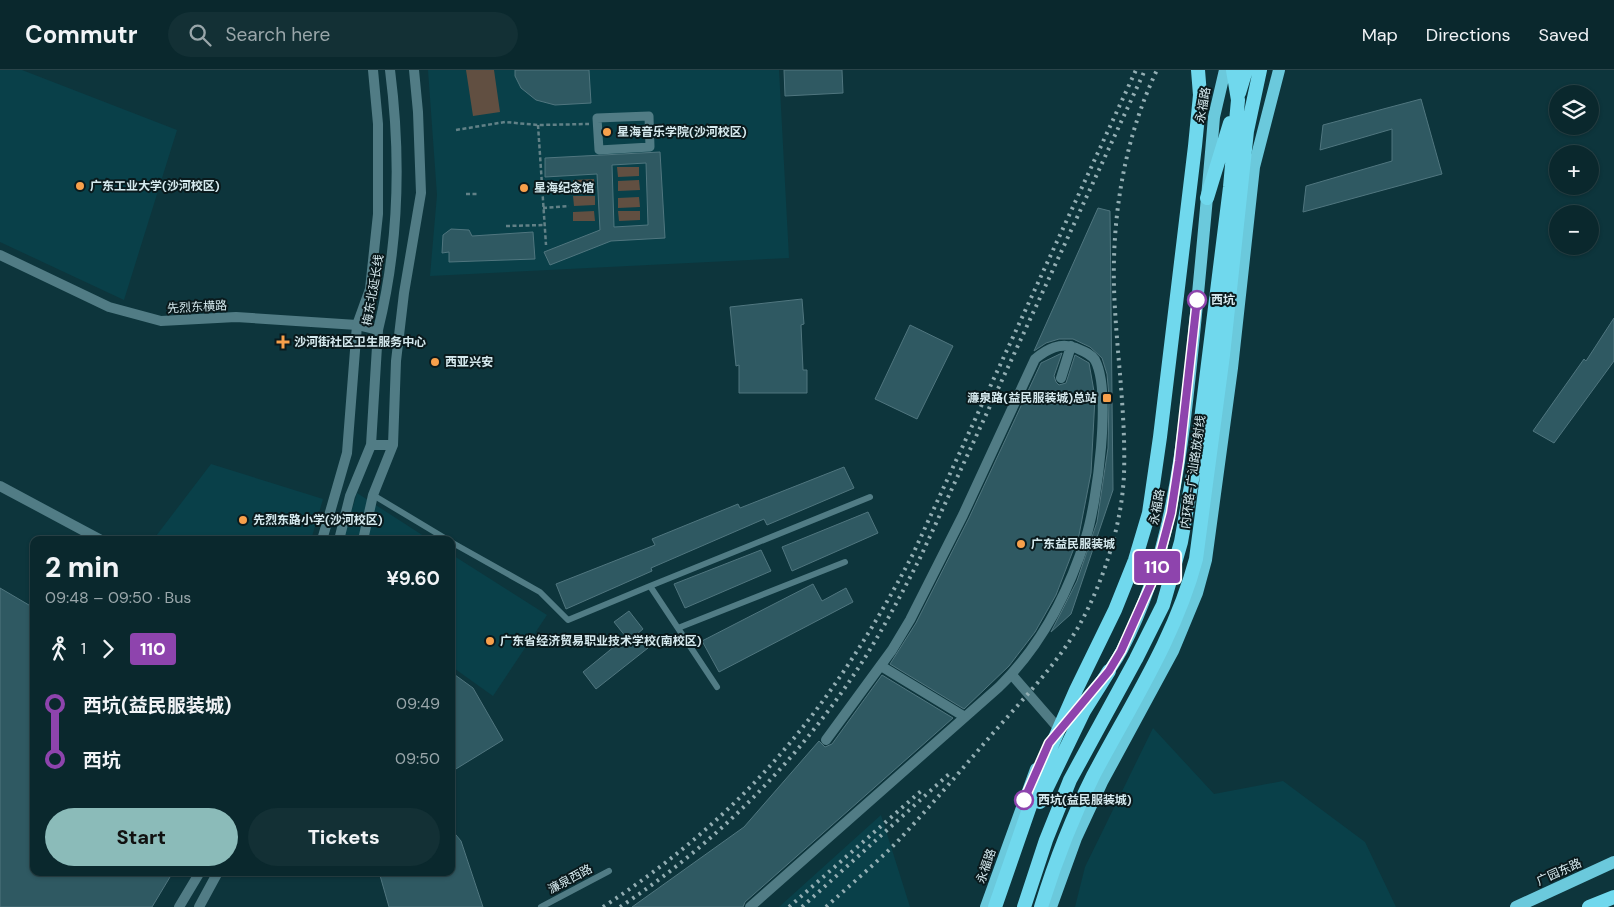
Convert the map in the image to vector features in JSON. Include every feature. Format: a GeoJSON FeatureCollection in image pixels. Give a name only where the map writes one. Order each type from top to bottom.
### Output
{"type":"FeatureCollection","features":[{"type":"Feature","properties":{"kind":"highway"},"geometry":{"type":"LineString","coordinates":[[996,907],[1048,754],[1125,587],[1148,513],[1160,437],[1195,146],[1200,95],[1198,70]]}},
{"type":"Feature","properties":{"kind":"highway"},"geometry":{"type":"LineString","coordinates":[[1024,907],[1038,863],[1070,780],[1136,660],[1163,605],[1181,542],[1196,452],[1230,187],[1238,100],[1233,70]]}},
{"type":"Feature","properties":{"kind":"highway"},"geometry":{"type":"LineString","coordinates":[[1207,198],[1246,70]]}},
{"type":"Feature","properties":{"kind":"highway","name":"内环路-广汕路放射线"},"geometry":{"type":"LineString","coordinates":[[1041,907],[1057,859],[1078,808],[1110,743],[1155,666],[1190,584],[1198,550],[1211,452],[1247,131],[1260,70]]}},
{"type":"Feature","properties":{"kind":"highway"},"geometry":{"type":"LineString","coordinates":[[996,907],[1053,774],[1084,711],[1109,671]]}},
{"type":"Feature","properties":{"kind":"highway"},"geometry":{"type":"LineString","coordinates":[[1589,907],[1614,897]]}},
{"type":"Feature","properties":{"kind":"main road","name":"永福路"},"geometry":{"type":"LineString","coordinates":[[986,907],[1041,757],[1059,729],[1109,671],[1132,628],[1154,577],[1171,513],[1187,405],[1214,117],[1225,70]]}},
{"type":"Feature","properties":{"kind":"main road"},"geometry":{"type":"LineString","coordinates":[[1051,907],[1076,838],[1102,782],[1173,651],[1197,593],[1206,560],[1227,404],[1254,167],[1279,70]]}},
{"type":"Feature","properties":{"kind":"main road","name":"广园东路"},"geometry":{"type":"LineString","coordinates":[[1516,907],[1614,862]]}},
{"type":"Feature","properties":{"kind":"street","name":"梅东北延长线"},"geometry":{"type":"LineString","coordinates":[[323,536],[347,453],[357,326],[370,289],[378,214],[378,124],[373,70]]}},
{"type":"Feature","properties":{"kind":"street","name":"梅东北延长线"},"geometry":{"type":"LineString","coordinates":[[340,536],[350,496],[371,445],[378,330],[385,304],[394,238],[396,184],[390,70]]}},
{"type":"Feature","properties":{"kind":"street"},"geometry":{"type":"LineString","coordinates":[[364,536],[372,495],[393,445],[396,361],[404,293],[422,193],[414,70]]}},
{"type":"Feature","properties":{"kind":"street"},"geometry":{"type":"LineString","coordinates":[[649,116],[650,147],[599,150],[597,124],[597,118],[649,116]]}},
{"type":"Feature","properties":{"kind":"street","name":"先烈东横路"},"geometry":{"type":"LineString","coordinates":[[0,255],[109,307],[161,321],[236,317],[357,326],[378,330]]}},
{"type":"Feature","properties":{"kind":"street"},"geometry":{"type":"LineString","coordinates":[[750,907],[1012,675],[1043,633],[1063,599],[1086,537],[1097,492],[1102,415],[1099,373],[1095,361],[1090,354],[1071,346],[1056,346],[1045,351],[1035,359],[963,515],[910,620],[881,666],[826,740]]}},
{"type":"Feature","properties":{"kind":"street"},"geometry":{"type":"LineString","coordinates":[[1062,378],[1071,346]]}},
{"type":"Feature","properties":{"kind":"street"},"geometry":{"type":"LineString","coordinates":[[371,445],[393,445]]}},
{"type":"Feature","properties":{"kind":"street"},"geometry":{"type":"LineString","coordinates":[[0,486],[94,536]]}},
{"type":"Feature","properties":{"kind":"street"},"geometry":{"type":"LineString","coordinates":[[881,666],[965,717]]}},
{"type":"Feature","properties":{"kind":"street"},"geometry":{"type":"LineString","coordinates":[[1012,675],[1059,729]]}},
{"type":"Feature","properties":{"kind":"street"},"geometry":{"type":"LineString","coordinates":[[179,907],[198,876]]}},
{"type":"Feature","properties":{"kind":"street"},"geometry":{"type":"LineString","coordinates":[[199,907],[216,876]]}},
{"type":"Feature","properties":{"kind":"lane"},"geometry":{"type":"LineString","coordinates":[[372,495],[392,509],[441,536]]}},
{"type":"Feature","properties":{"kind":"lane"},"geometry":{"type":"LineString","coordinates":[[455,544],[540,592],[568,620],[870,497]]}},
{"type":"Feature","properties":{"kind":"lane"},"geometry":{"type":"LineString","coordinates":[[678,628],[845,562]]}},
{"type":"Feature","properties":{"kind":"lane"},"geometry":{"type":"LineString","coordinates":[[650,586],[717,687]]}},
{"type":"Feature","properties":{"kind":"lane","name":"濂泉西路"},"geometry":{"type":"LineString","coordinates":[[541,907],[609,871]]}},
{"type":"Feature","properties":{"kind":"path"},"geometry":{"type":"LineString","coordinates":[[456,130],[505,122],[538,125],[597,124]]}},
{"type":"Feature","properties":{"kind":"path"},"geometry":{"type":"LineString","coordinates":[[538,125],[546,244]]}},
{"type":"Feature","properties":{"kind":"path"},"geometry":{"type":"LineString","coordinates":[[466,194],[479,194]]}},
{"type":"Feature","properties":{"kind":"path"},"geometry":{"type":"LineString","coordinates":[[543,208],[569,206]]}},
{"type":"Feature","properties":{"kind":"path"},"geometry":{"type":"LineString","coordinates":[[506,226],[544,225]]}},
{"type":"Feature","properties":{"kind":"shaded area","name":"广东工业大学(沙河校区)"},"geometry":{"type":"Polygon","coordinates":[[[0,70],[22,70],[177,130],[124,300],[0,242],[0,70]]]}},
{"type":"Feature","properties":{"kind":"shaded area","name":"星海音乐学院(沙河校区)"},"geometry":{"type":"Polygon","coordinates":[[[428,70],[779,70],[789,258],[430,276],[437,195],[428,70]]]}},
{"type":"Feature","properties":{"kind":"shaded area"},"geometry":{"type":"Polygon","coordinates":[[[466,70],[494,70],[500,112],[473,116],[466,70]]]}},
{"type":"Feature","properties":{"kind":"shaded area"},"geometry":{"type":"Polygon","coordinates":[[[617,167],[639,167],[639,176],[618,177],[617,167]]]}},
{"type":"Feature","properties":{"kind":"shaded area"},"geometry":{"type":"Polygon","coordinates":[[[594,179],[595,189],[573,189],[573,180],[594,179]]]}},
{"type":"Feature","properties":{"kind":"shaded area"},"geometry":{"type":"Polygon","coordinates":[[[639,180],[640,190],[618,191],[618,181],[639,180]]]}},
{"type":"Feature","properties":{"kind":"shaded area"},"geometry":{"type":"Polygon","coordinates":[[[573,196],[595,196],[595,205],[574,206],[573,196]]]}},
{"type":"Feature","properties":{"kind":"shaded area"},"geometry":{"type":"Polygon","coordinates":[[[639,197],[640,207],[618,208],[618,198],[639,197]]]}},
{"type":"Feature","properties":{"kind":"shaded area"},"geometry":{"type":"Polygon","coordinates":[[[594,211],[595,221],[573,221],[573,212],[594,211]]]}},
{"type":"Feature","properties":{"kind":"shaded area"},"geometry":{"type":"Polygon","coordinates":[[[618,211],[640,211],[640,220],[619,221],[618,211]]]}},
{"type":"Feature","properties":{"kind":"shaded area","name":"先烈东路小学(沙河校区)"},"geometry":{"type":"Polygon","coordinates":[[[211,464],[323,499],[312,536],[156,536],[211,464]]]}},
{"type":"Feature","properties":{"kind":"shaded area"},"geometry":{"type":"Polygon","coordinates":[[[357,493],[424,536],[344,536],[357,493]]]}},
{"type":"Feature","properties":{"kind":"shaded area","name":"广东省经济贸易职业技术学校(南校区)"},"geometry":{"type":"Polygon","coordinates":[[[455,557],[547,615],[493,696],[455,669],[455,557]]]}},
{"type":"Feature","properties":{"kind":"shaded area"},"geometry":{"type":"Polygon","coordinates":[[[1153,728],[1214,794],[1283,781],[1365,842],[1396,907],[1075,907],[1085,867],[1153,728]]]}},
{"type":"Feature","properties":{"kind":"shaded area"},"geometry":{"type":"Polygon","coordinates":[[[881,815],[910,907],[779,907],[881,815]]]}},
{"type":"Feature","properties":{"kind":"building"},"geometry":{"type":"Polygon","coordinates":[[[515,70],[589,70],[591,103],[555,105],[536,100],[521,88],[515,76],[515,70]]]}},
{"type":"Feature","properties":{"kind":"building"},"geometry":{"type":"Polygon","coordinates":[[[784,70],[842,70],[843,93],[785,96],[784,70]]]}},
{"type":"Feature","properties":{"kind":"building"},"geometry":{"type":"Polygon","coordinates":[[[1421,99],[1442,174],[1303,212],[1306,186],[1392,161],[1392,129],[1320,150],[1323,125],[1421,99]]]}},
{"type":"Feature","properties":{"kind":"building"},"geometry":{"type":"Polygon","coordinates":[[[660,152],[665,238],[611,241],[550,265],[544,252],[600,230],[597,174],[545,177],[545,158],[660,152]],[[646,163],[612,165],[614,227],[648,225],[646,163]]]}},
{"type":"Feature","properties":{"kind":"building"},"geometry":{"type":"Polygon","coordinates":[[[1098,208],[1110,211],[1113,490],[1071,614],[1051,632],[1077,581],[1097,522],[1108,448],[1109,396],[1107,374],[1102,358],[1090,347],[1073,339],[1059,339],[1046,343],[1034,351],[1098,208]]]}},
{"type":"Feature","properties":{"kind":"building"},"geometry":{"type":"Polygon","coordinates":[[[451,229],[469,230],[472,236],[533,232],[535,259],[449,262],[449,252],[442,253],[443,235],[451,229]]]}},
{"type":"Feature","properties":{"kind":"building"},"geometry":{"type":"Polygon","coordinates":[[[802,299],[804,324],[801,325],[803,370],[807,370],[807,393],[739,393],[739,365],[736,366],[730,307],[802,299]]]}},
{"type":"Feature","properties":{"kind":"building"},"geometry":{"type":"Polygon","coordinates":[[[1614,318],[1614,361],[1554,443],[1533,431],[1584,359],[1586,361],[1614,318]]]}},
{"type":"Feature","properties":{"kind":"building"},"geometry":{"type":"Polygon","coordinates":[[[910,325],[953,346],[917,419],[875,399],[910,325]]]}},
{"type":"Feature","properties":{"kind":"building"},"geometry":{"type":"Polygon","coordinates":[[[1062,353],[1054,376],[1056,382],[1059,385],[1066,383],[1075,355],[1089,363],[1095,397],[1091,473],[1079,535],[1056,595],[1035,632],[1009,666],[964,709],[890,664],[916,623],[969,518],[1041,363],[1062,353]]]}},
{"type":"Feature","properties":{"kind":"building"},"geometry":{"type":"Polygon","coordinates":[[[844,467],[854,488],[767,525],[764,519],[651,568],[652,571],[566,609],[556,584],[655,545],[652,539],[738,504],[740,508],[844,467]]]}},
{"type":"Feature","properties":{"kind":"building"},"geometry":{"type":"Polygon","coordinates":[[[868,512],[878,533],[792,571],[782,547],[868,512]]]}},
{"type":"Feature","properties":{"kind":"building"},"geometry":{"type":"Polygon","coordinates":[[[761,550],[771,571],[685,608],[674,584],[761,550]]]}},
{"type":"Feature","properties":{"kind":"building"},"geometry":{"type":"Polygon","coordinates":[[[813,584],[822,601],[846,588],[853,602],[719,672],[702,641],[813,584]]]}},
{"type":"Feature","properties":{"kind":"building"},"geometry":{"type":"Polygon","coordinates":[[[0,588],[30,606],[30,876],[171,876],[152,907],[0,907],[0,588]]]}},
{"type":"Feature","properties":{"kind":"building"},"geometry":{"type":"Polygon","coordinates":[[[629,611],[643,629],[637,634],[648,648],[596,689],[583,672],[626,637],[614,622],[629,611]]]}},
{"type":"Feature","properties":{"kind":"building"},"geometry":{"type":"Polygon","coordinates":[[[455,675],[473,688],[503,740],[455,770],[455,675]]]}},
{"type":"Feature","properties":{"kind":"building"},"geometry":{"type":"Polygon","coordinates":[[[882,675],[953,718],[745,902],[743,907],[632,907],[744,827],[819,741],[825,747],[832,744],[882,675]]]}},
{"type":"Feature","properties":{"kind":"building"},"geometry":{"type":"Polygon","coordinates":[[[455,834],[461,841],[483,907],[389,907],[380,876],[455,876],[455,834]]]}},
{"type":"Feature","properties":{"kind":"railway"},"geometry":{"type":"LineString","coordinates":[[603,907],[654,871],[701,833],[744,794],[782,752],[818,707],[851,660],[883,609],[913,554],[1136,70]]}},
{"type":"Feature","properties":{"kind":"railway"},"geometry":{"type":"LineString","coordinates":[[620,907],[687,858],[749,802],[805,740],[831,707],[864,659],[920,558],[1145,70]]}},
{"type":"Feature","properties":{"kind":"railway"},"geometry":{"type":"LineString","coordinates":[[826,907],[896,843],[1040,680],[1062,653],[1080,624],[1097,589],[1116,532],[1123,493],[1124,427],[1114,288],[1115,232],[1118,204],[1136,122],[1157,70]]}},
{"type":"Feature","properties":{"kind":"railway"},"geometry":{"type":"LineString","coordinates":[[802,907],[949,774]]}},
{"type":"Feature","properties":{"kind":"railway"},"geometry":{"type":"LineString","coordinates":[[789,907],[921,791]]}},
{"type":"Feature","properties":{"kind":"bus line","name":"110"},"geometry":{"type":"LineString","coordinates":[[1024,800],[1041,757],[1049,743],[1109,671],[1121,651],[1154,577],[1171,513],[1184,431],[1197,300]]}},
{"type":"Feature","properties":{"kind":"place","name":"星海音乐学院(沙河校区)"},"geometry":{"type":"Point","coordinates":[607,132]}},
{"type":"Feature","properties":{"kind":"place","name":"广东工业大学(沙河校区)"},"geometry":{"type":"Point","coordinates":[80,186]}},
{"type":"Feature","properties":{"kind":"place","name":"星海纪念馆"},"geometry":{"type":"Point","coordinates":[524,188]}},
{"type":"Feature","properties":{"kind":"place","name":"西坑"},"geometry":{"type":"Point","coordinates":[1197,300]}},
{"type":"Feature","properties":{"kind":"place","name":"沙河街社区卫生服务中心"},"geometry":{"type":"Point","coordinates":[283,342]}},
{"type":"Feature","properties":{"kind":"place","name":"西亚兴安"},"geometry":{"type":"Point","coordinates":[435,362]}},
{"type":"Feature","properties":{"kind":"place","name":"濂泉路(益民服装城)总站"},"geometry":{"type":"Point","coordinates":[1107,398]}},
{"type":"Feature","properties":{"kind":"place","name":"先烈东路小学(沙河校区)"},"geometry":{"type":"Point","coordinates":[243,520]}},
{"type":"Feature","properties":{"kind":"place","name":"广东益民服装城"},"geometry":{"type":"Point","coordinates":[1021,544]}},
{"type":"Feature","properties":{"kind":"place","name":"广东省经济贸易职业技术学校(南校区)"},"geometry":{"type":"Point","coordinates":[490,641]}},
{"type":"Feature","properties":{"kind":"place","name":"西坑(益民服装城)"},"geometry":{"type":"Point","coordinates":[1024,800]}}]}
